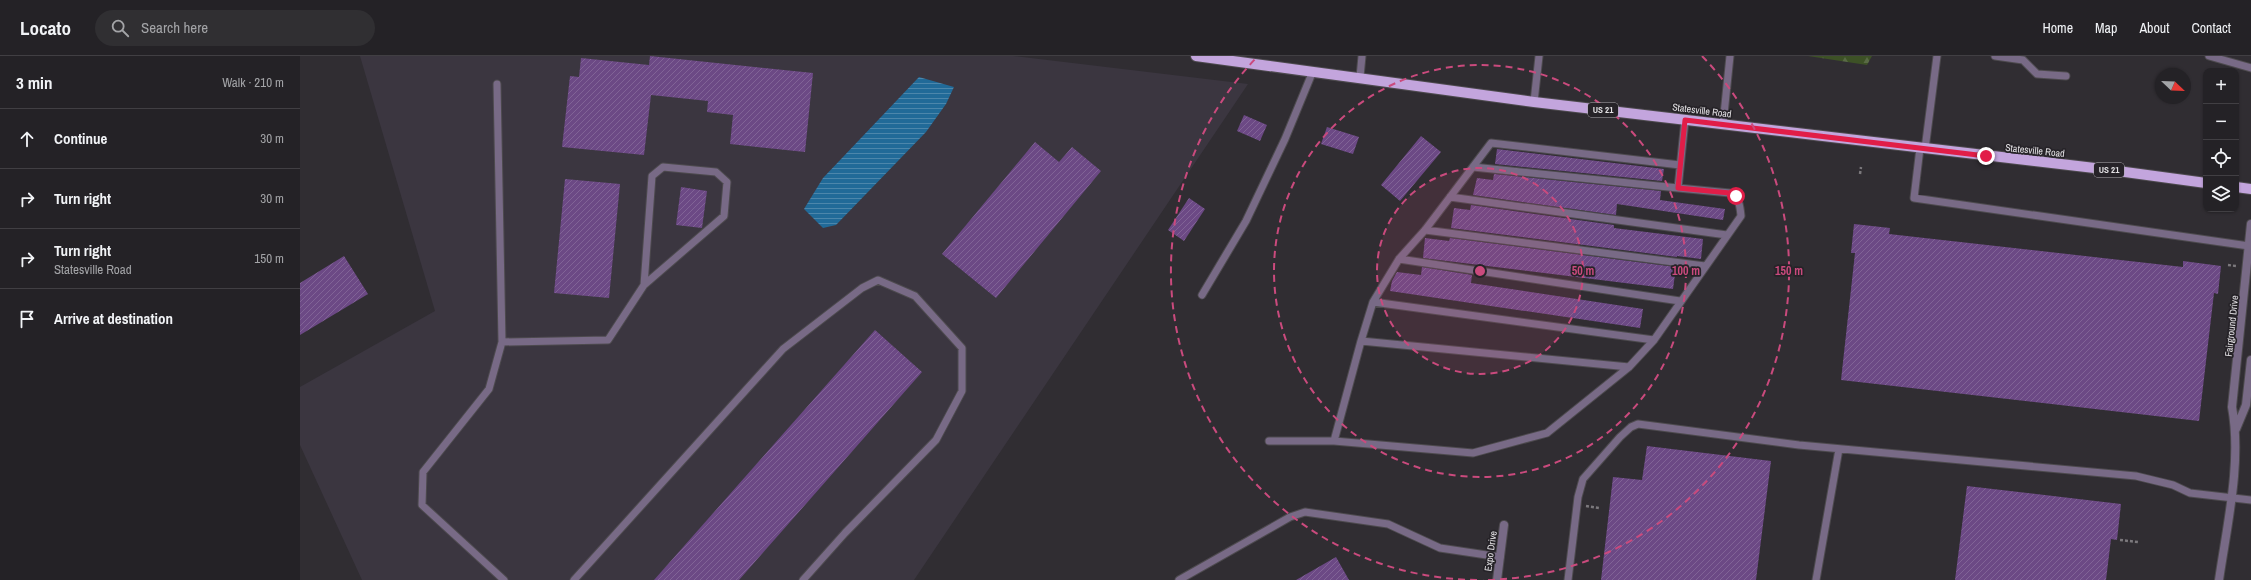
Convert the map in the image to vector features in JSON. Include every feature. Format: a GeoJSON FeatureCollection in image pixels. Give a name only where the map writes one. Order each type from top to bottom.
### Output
{"type":"FeatureCollection","features":[{"type":"Feature","properties":{"kind":"main road","name":"Statesville Road"},"geometry":{"type":"LineString","coordinates":[[1196,56],[1360,77],[1534,102],[1922,149],[2103,169],[2203,183]]}},
{"type":"Feature","properties":{"kind":"main road"},"geometry":{"type":"LineString","coordinates":[[2239,187],[2251,189]]}},
{"type":"Feature","properties":{"kind":"street","name":"Fairground Drive"},"geometry":{"type":"LineString","coordinates":[[2219,580],[2231,498],[2236,429],[2232,408],[2251,224]]}},
{"type":"Feature","properties":{"kind":"street","name":"Fairground Drive"},"geometry":{"type":"LineString","coordinates":[[2236,429],[2246,405],[2251,360]]}},
{"type":"Feature","properties":{"kind":"street","name":"Expo Drive"},"geometry":{"type":"LineString","coordinates":[[1497,580],[1504,525]]}},
{"type":"Feature","properties":{"kind":"lane"},"geometry":{"type":"LineString","coordinates":[[1360,77],[1362,56]]}},
{"type":"Feature","properties":{"kind":"lane"},"geometry":{"type":"LineString","coordinates":[[1534,102],[1539,56]]}},
{"type":"Feature","properties":{"kind":"lane"},"geometry":{"type":"LineString","coordinates":[[1723,124],[1730,56]]}},
{"type":"Feature","properties":{"kind":"lane"},"geometry":{"type":"LineString","coordinates":[[1937,56],[1914,198],[2249,246]]}},
{"type":"Feature","properties":{"kind":"lane"},"geometry":{"type":"LineString","coordinates":[[1995,56],[2023,60],[2037,74],[2066,76]]}},
{"type":"Feature","properties":{"kind":"lane"},"geometry":{"type":"LineString","coordinates":[[2209,56],[2251,68]]}},
{"type":"Feature","properties":{"kind":"lane"},"geometry":{"type":"LineString","coordinates":[[1202,295],[1246,221],[1286,139],[1313,71]]}},
{"type":"Feature","properties":{"kind":"lane"},"geometry":{"type":"LineString","coordinates":[[497,84],[502,342],[489,389],[423,472],[422,505],[504,580]]}},
{"type":"Feature","properties":{"kind":"lane"},"geometry":{"type":"LineString","coordinates":[[1678,188],[1685,120]]}},
{"type":"Feature","properties":{"kind":"lane"},"geometry":{"type":"LineString","coordinates":[[1334,441],[1361,340],[1373,302],[1399,259],[1425,230],[1491,143],[1680,165]]}},
{"type":"Feature","properties":{"kind":"lane"},"geometry":{"type":"LineString","coordinates":[[502,342],[608,340],[644,285],[724,216],[727,182],[716,172],[663,167],[652,176],[644,285]]}},
{"type":"Feature","properties":{"kind":"lane"},"geometry":{"type":"LineString","coordinates":[[1269,440],[1334,441],[1473,453],[1547,433],[1629,367],[1654,340],[1741,216],[1740,205],[1736,196],[1730,193],[1473,167]]}},
{"type":"Feature","properties":{"kind":"lane"},"geometry":{"type":"LineString","coordinates":[[1450,197],[1727,235]]}},
{"type":"Feature","properties":{"kind":"lane"},"geometry":{"type":"LineString","coordinates":[[1425,230],[1705,266]]}},
{"type":"Feature","properties":{"kind":"lane"},"geometry":{"type":"LineString","coordinates":[[1399,259],[1680,301]]}},
{"type":"Feature","properties":{"kind":"lane"},"geometry":{"type":"LineString","coordinates":[[574,580],[783,349],[862,288],[878,280],[915,296],[962,348],[962,390],[936,440],[845,533],[803,580]]}},
{"type":"Feature","properties":{"kind":"lane"},"geometry":{"type":"LineString","coordinates":[[1373,302],[1654,340]]}},
{"type":"Feature","properties":{"kind":"lane"},"geometry":{"type":"LineString","coordinates":[[1361,340],[1629,367]]}},
{"type":"Feature","properties":{"kind":"lane"},"geometry":{"type":"LineString","coordinates":[[1568,580],[1583,479],[1631,427],[1643,424],[1839,449],[2136,476],[2173,485],[2190,493],[2251,500]]}},
{"type":"Feature","properties":{"kind":"lane"},"geometry":{"type":"LineString","coordinates":[[1816,580],[1839,449]]}},
{"type":"Feature","properties":{"kind":"lane"},"geometry":{"type":"LineString","coordinates":[[1179,580],[1290,517],[1305,512],[1388,524],[1440,548],[1500,556]]}},
{"type":"Feature","properties":{"kind":"path"},"geometry":{"type":"LineString","coordinates":[[1860,174],[1861,167]]}},
{"type":"Feature","properties":{"kind":"path"},"geometry":{"type":"LineString","coordinates":[[2228,265],[2236,266]]}},
{"type":"Feature","properties":{"kind":"path"},"geometry":{"type":"LineString","coordinates":[[2120,540],[2138,542]]}},
{"type":"Feature","properties":{"kind":"shaded area"},"geometry":{"type":"Polygon","coordinates":[[[360,56],[1013,56],[1248,84],[914,580],[362,580],[300,445],[300,387],[435,311],[360,56]]]}},
{"type":"Feature","properties":{"kind":"green space"},"geometry":{"type":"Polygon","coordinates":[[[1808,56],[1872,56],[1867,65],[1808,56]]]}},
{"type":"Feature","properties":{"kind":"water"},"geometry":{"type":"Polygon","coordinates":[[[919,77],[954,87],[946,104],[926,132],[836,225],[823,228],[804,209],[823,178],[919,77]]]}},
{"type":"Feature","properties":{"kind":"building"},"geometry":{"type":"Polygon","coordinates":[[[650,56],[813,73],[805,152],[730,144],[733,115],[707,112],[708,101],[651,95],[644,155],[562,147],[570,76],[579,77],[581,58],[649,65],[650,56]]]}},
{"type":"Feature","properties":{"kind":"building"},"geometry":{"type":"Polygon","coordinates":[[[1244,115],[1267,125],[1260,141],[1237,131],[1244,115]]]}},
{"type":"Feature","properties":{"kind":"building"},"geometry":{"type":"Polygon","coordinates":[[[1327,127],[1359,137],[1353,154],[1321,144],[1327,127]]]}},
{"type":"Feature","properties":{"kind":"building"},"geometry":{"type":"Polygon","coordinates":[[[1421,136],[1441,152],[1400,201],[1381,185],[1421,136]]]}},
{"type":"Feature","properties":{"kind":"building"},"geometry":{"type":"Polygon","coordinates":[[[1035,142],[1059,162],[1072,147],[1101,171],[996,298],[942,254],[1035,142]]]}},
{"type":"Feature","properties":{"kind":"building"},"geometry":{"type":"Polygon","coordinates":[[[1497,149],[1664,169],[1662,181],[1495,164],[1497,149]]]}},
{"type":"Feature","properties":{"kind":"building"},"geometry":{"type":"Polygon","coordinates":[[[1494,174],[1661,191],[1660,200],[1725,209],[1723,220],[1617,204],[1616,215],[1473,195],[1477,178],[1493,180],[1494,174]]]}},
{"type":"Feature","properties":{"kind":"building"},"geometry":{"type":"Polygon","coordinates":[[[565,179],[620,184],[609,298],[554,293],[565,179]]]}},
{"type":"Feature","properties":{"kind":"building"},"geometry":{"type":"Polygon","coordinates":[[[681,187],[707,191],[702,228],[676,225],[681,187]]]}},
{"type":"Feature","properties":{"kind":"building"},"geometry":{"type":"Polygon","coordinates":[[[1189,198],[1205,209],[1184,241],[1168,230],[1189,198]]]}},
{"type":"Feature","properties":{"kind":"building"},"geometry":{"type":"Polygon","coordinates":[[[1471,205],[1614,225],[1614,228],[1703,239],[1701,259],[1451,228],[1454,208],[1470,210],[1471,205]]]}},
{"type":"Feature","properties":{"kind":"building"},"geometry":{"type":"Polygon","coordinates":[[[1854,224],[1890,228],[1889,234],[2183,267],[2183,261],[2221,266],[2218,294],[2214,293],[2199,421],[1841,380],[1855,253],[1851,253],[1854,224]]]}},
{"type":"Feature","properties":{"kind":"building"},"geometry":{"type":"Polygon","coordinates":[[[1425,238],[1449,241],[1450,238],[1676,267],[1673,289],[1423,258],[1425,238]]]}},
{"type":"Feature","properties":{"kind":"building"},"geometry":{"type":"Polygon","coordinates":[[[344,256],[368,294],[300,335],[300,283],[344,256]]]}},
{"type":"Feature","properties":{"kind":"building"},"geometry":{"type":"Polygon","coordinates":[[[1422,267],[1472,275],[1471,283],[1643,309],[1640,328],[1390,291],[1392,281],[1397,272],[1421,275],[1422,267]]]}},
{"type":"Feature","properties":{"kind":"building"},"geometry":{"type":"Polygon","coordinates":[[[875,330],[922,372],[739,580],[654,580],[875,330]]]}},
{"type":"Feature","properties":{"kind":"building"},"geometry":{"type":"Polygon","coordinates":[[[1647,446],[1771,461],[1756,580],[1601,580],[1613,477],[1642,480],[1647,446]]]}},
{"type":"Feature","properties":{"kind":"building"},"geometry":{"type":"Polygon","coordinates":[[[1967,486],[2121,504],[2117,540],[2111,539],[2106,580],[1955,580],[1967,486]]]}},
{"type":"Feature","properties":{"kind":"building"},"geometry":{"type":"Polygon","coordinates":[[[1336,557],[1349,580],[1296,580],[1336,557]]]}},
{"type":"Feature","properties":{"kind":"route"},"geometry":{"type":"LineString","coordinates":[[1736,196],[1730,193],[1678,188],[1685,120],[1986,156]]}}]}
